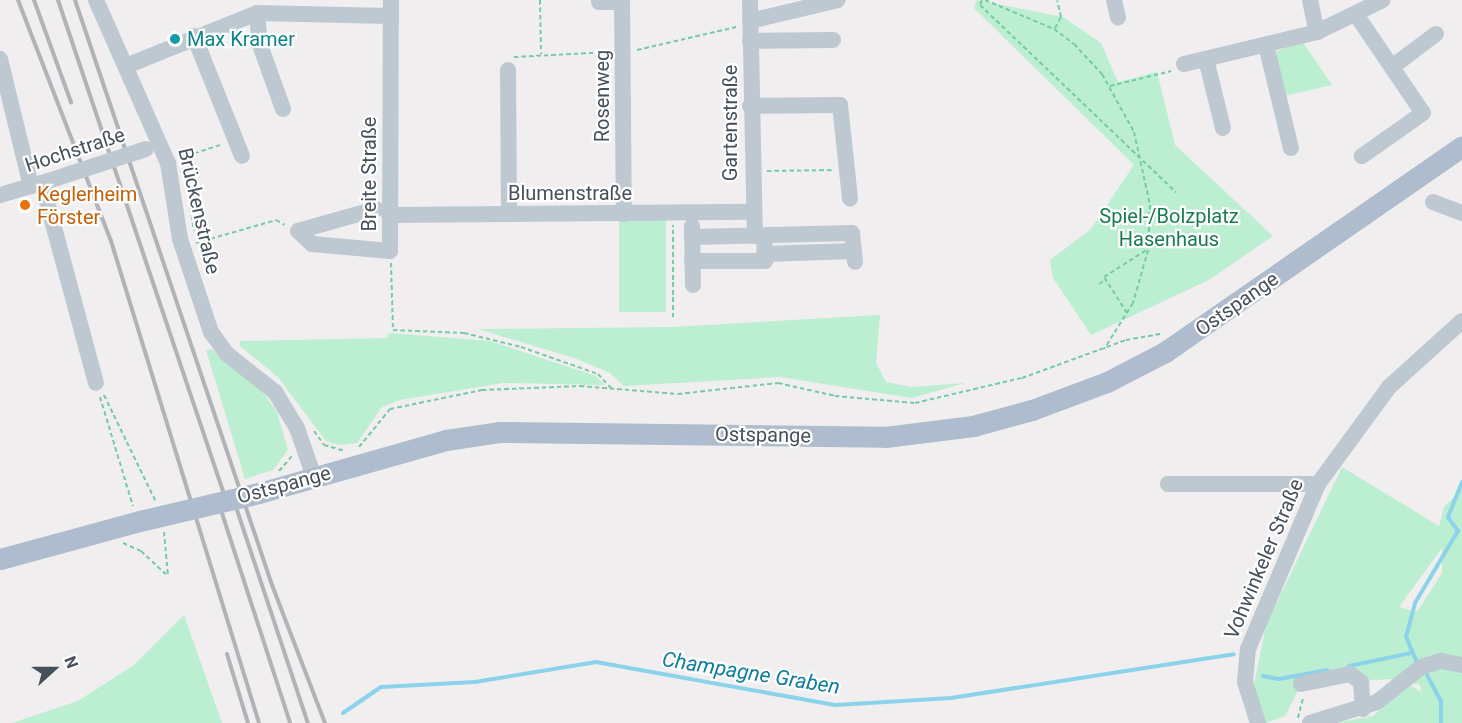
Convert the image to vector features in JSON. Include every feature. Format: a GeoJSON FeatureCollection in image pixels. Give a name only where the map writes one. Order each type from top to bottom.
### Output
{"type":"FeatureCollection","features":[{"type":"Feature","properties":{"kind":"main road","name":"Ostspange"},"geometry":{"type":"LineString","coordinates":[[0,559],[150,516],[259,493],[446,440],[500,432],[885,437],[1023,413],[1107,382],[1165,352],[1462,146]]}},
{"type":"Feature","properties":{"kind":"street","name":"Brückenstraße"},"geometry":{"type":"LineString","coordinates":[[96,0],[162,144],[175,189],[180,239],[211,333],[227,354],[276,392],[305,450],[314,477]]}},
{"type":"Feature","properties":{"kind":"street","name":"Gartenstraße"},"geometry":{"type":"LineString","coordinates":[[750,0],[751,212],[760,236],[764,257]]}},
{"type":"Feature","properties":{"kind":"street"},"geometry":{"type":"LineString","coordinates":[[750,21],[838,0]]}},
{"type":"Feature","properties":{"kind":"street"},"geometry":{"type":"LineString","coordinates":[[1114,0],[1118,18]]}},
{"type":"Feature","properties":{"kind":"street"},"geometry":{"type":"LineString","coordinates":[[1310,0],[1317,32]]}},
{"type":"Feature","properties":{"kind":"street"},"geometry":{"type":"LineString","coordinates":[[1184,64],[1317,32],[1357,16],[1383,0]]}},
{"type":"Feature","properties":{"kind":"street","name":"Rosenweg"},"geometry":{"type":"LineString","coordinates":[[599,2],[622,2],[624,214]]}},
{"type":"Feature","properties":{"kind":"street"},"geometry":{"type":"LineString","coordinates":[[126,66],[194,36],[257,13],[391,8]]}},
{"type":"Feature","properties":{"kind":"street","name":"Breite Straße"},"geometry":{"type":"LineString","coordinates":[[298,231],[312,244],[390,251],[383,212],[391,8]]}},
{"type":"Feature","properties":{"kind":"street"},"geometry":{"type":"LineString","coordinates":[[257,13],[260,45],[283,110]]}},
{"type":"Feature","properties":{"kind":"street"},"geometry":{"type":"LineString","coordinates":[[1357,16],[1423,113],[1362,156]]}},
{"type":"Feature","properties":{"kind":"street"},"geometry":{"type":"LineString","coordinates":[[1392,67],[1436,34]]}},
{"type":"Feature","properties":{"kind":"street"},"geometry":{"type":"LineString","coordinates":[[194,36],[242,156]]}},
{"type":"Feature","properties":{"kind":"street"},"geometry":{"type":"LineString","coordinates":[[750,41],[833,40]]}},
{"type":"Feature","properties":{"kind":"street"},"geometry":{"type":"LineString","coordinates":[[1266,45],[1292,148]]}},
{"type":"Feature","properties":{"kind":"street"},"geometry":{"type":"LineString","coordinates":[[0,59],[40,184],[96,383]]}},
{"type":"Feature","properties":{"kind":"street"},"geometry":{"type":"LineString","coordinates":[[1206,59],[1223,128]]}},
{"type":"Feature","properties":{"kind":"street"},"geometry":{"type":"LineString","coordinates":[[508,70],[509,214]]}},
{"type":"Feature","properties":{"kind":"street"},"geometry":{"type":"LineString","coordinates":[[750,106],[840,105],[850,198]]}},
{"type":"Feature","properties":{"kind":"street","name":"Hochstraße"},"geometry":{"type":"LineString","coordinates":[[0,195],[162,144]]}},
{"type":"Feature","properties":{"kind":"street"},"geometry":{"type":"LineString","coordinates":[[1432,202],[1462,213]]}},
{"type":"Feature","properties":{"kind":"street","name":"Blumenstraße"},"geometry":{"type":"LineString","coordinates":[[298,231],[383,212],[509,214],[751,212]]}},
{"type":"Feature","properties":{"kind":"street"},"geometry":{"type":"LineString","coordinates":[[692,213],[693,285]]}},
{"type":"Feature","properties":{"kind":"street"},"geometry":{"type":"LineString","coordinates":[[692,237],[852,233],[854,257],[764,257],[693,261]]}},
{"type":"Feature","properties":{"kind":"street","name":"Vohwinkeler Straße"},"geometry":{"type":"LineString","coordinates":[[1258,723],[1245,682],[1248,649],[1318,484],[1389,387],[1462,321]]}},
{"type":"Feature","properties":{"kind":"street"},"geometry":{"type":"LineString","coordinates":[[1168,484],[1318,484]]}},
{"type":"Feature","properties":{"kind":"street"},"geometry":{"type":"LineString","coordinates":[[1310,723],[1363,709],[1421,667],[1441,661],[1462,665]]}},
{"type":"Feature","properties":{"kind":"street"},"geometry":{"type":"LineString","coordinates":[[1301,684],[1350,674],[1361,682],[1363,709]]}},
{"type":"Feature","properties":{"kind":"path"},"geometry":{"type":"LineString","coordinates":[[540,0],[541,56]]}},
{"type":"Feature","properties":{"kind":"path"},"geometry":{"type":"LineString","coordinates":[[1104,349],[1126,313],[1148,249],[1143,160],[1110,86],[1054,29],[983,0],[980,5],[1143,160],[1176,192]]}},
{"type":"Feature","properties":{"kind":"path"},"geometry":{"type":"LineString","coordinates":[[1054,29],[1061,17],[1057,0]]}},
{"type":"Feature","properties":{"kind":"path"},"geometry":{"type":"LineString","coordinates":[[1110,86],[1184,64]]}},
{"type":"Feature","properties":{"kind":"path"},"geometry":{"type":"LineString","coordinates":[[177,160],[237,139]]}},
{"type":"Feature","properties":{"kind":"path"},"geometry":{"type":"LineString","coordinates":[[751,171],[848,170]]}},
{"type":"Feature","properties":{"kind":"path"},"geometry":{"type":"LineString","coordinates":[[673,213],[673,317]]}},
{"type":"Feature","properties":{"kind":"path"},"geometry":{"type":"LineString","coordinates":[[196,251],[194,243],[276,220],[298,231]]}},
{"type":"Feature","properties":{"kind":"path"},"geometry":{"type":"LineString","coordinates":[[1099,284],[1148,249]]}},
{"type":"Feature","properties":{"kind":"path"},"geometry":{"type":"LineString","coordinates":[[390,251],[393,330],[464,333],[521,347],[598,374],[612,389]]}},
{"type":"Feature","properties":{"kind":"path"},"geometry":{"type":"LineString","coordinates":[[1106,280],[1126,313]]}},
{"type":"Feature","properties":{"kind":"path"},"geometry":{"type":"LineString","coordinates":[[272,476],[305,450],[324,445],[356,449],[385,412],[422,401],[523,386],[678,394],[778,383],[835,396],[915,403],[1022,378],[1104,349],[1158,335]]}},
{"type":"Feature","properties":{"kind":"path"},"geometry":{"type":"LineString","coordinates":[[96,383],[150,516],[168,576],[141,551],[115,543]]}},
{"type":"Feature","properties":{"kind":"path"},"geometry":{"type":"LineString","coordinates":[[96,383],[150,516]]}},
{"type":"Feature","properties":{"kind":"path"},"geometry":{"type":"LineString","coordinates":[[307,422],[324,445]]}},
{"type":"Feature","properties":{"kind":"path"},"geometry":{"type":"LineString","coordinates":[[1298,723],[1301,684]]}},
{"type":"Feature","properties":{"kind":"green space","name":"Spiel-/Bolzplatz Hasenhaus"},"geometry":{"type":"Polygon","coordinates":[[[977,0],[1063,17],[1101,43],[1118,82],[1157,72],[1175,145],[1273,236],[1209,280],[1091,335],[1053,278],[1050,260],[1091,229],[1134,165],[974,8],[977,0]]]}},
{"type":"Feature","properties":{"kind":"green space"},"geometry":{"type":"Polygon","coordinates":[[[1302,41],[1332,85],[1284,96],[1275,52],[1302,41]]]}},
{"type":"Feature","properties":{"kind":"green space"},"geometry":{"type":"Polygon","coordinates":[[[619,219],[666,219],[666,312],[619,312],[619,219]]]}},
{"type":"Feature","properties":{"kind":"green space"},"geometry":{"type":"Polygon","coordinates":[[[880,315],[876,363],[886,382],[912,387],[965,383],[912,398],[780,377],[624,386],[610,373],[577,359],[478,329],[672,327],[880,315]]]}},
{"type":"Feature","properties":{"kind":"green space"},"geometry":{"type":"Polygon","coordinates":[[[389,333],[490,341],[596,376],[605,385],[503,383],[400,400],[382,407],[357,443],[340,445],[326,441],[278,377],[240,346],[240,341],[387,338],[389,333]]]}},
{"type":"Feature","properties":{"kind":"green space"},"geometry":{"type":"Polygon","coordinates":[[[212,349],[262,391],[277,412],[288,450],[273,470],[245,479],[206,350],[212,349]]]}},
{"type":"Feature","properties":{"kind":"green space"},"geometry":{"type":"Polygon","coordinates":[[[1342,467],[1439,526],[1444,507],[1462,489],[1462,723],[1335,723],[1373,716],[1410,685],[1421,692],[1420,685],[1391,679],[1301,685],[1285,716],[1266,723],[1254,685],[1266,625],[1342,467]],[[1442,548],[1399,607],[1417,612],[1442,573],[1442,548]]]}},
{"type":"Feature","properties":{"kind":"green space"},"geometry":{"type":"Polygon","coordinates":[[[184,615],[222,723],[12,723],[78,701],[134,665],[184,615]]]}},
{"type":"Feature","properties":{"kind":"waterway"},"geometry":{"type":"LineString","coordinates":[[1418,665],[1406,637],[1415,603],[1458,531],[1448,517],[1462,482]]}},
{"type":"Feature","properties":{"kind":"waterway","name":"Champagne Graben"},"geometry":{"type":"LineString","coordinates":[[1349,666],[1411,653]]}},
{"type":"Feature","properties":{"kind":"waterway","name":"Champagne Graben"},"geometry":{"type":"LineString","coordinates":[[343,713],[381,687],[475,682],[596,662],[836,705],[951,698],[1234,654]]}},
{"type":"Feature","properties":{"kind":"waterway","name":"Champagne Graben"},"geometry":{"type":"LineString","coordinates":[[1263,676],[1279,679],[1327,670]]}},
{"type":"Feature","properties":{"kind":"waterway"},"geometry":{"type":"LineString","coordinates":[[1427,675],[1441,701],[1441,723]]}},
{"type":"Feature","properties":{"kind":"railway"},"geometry":{"type":"LineString","coordinates":[[18,0],[111,241],[259,723]]}},
{"type":"Feature","properties":{"kind":"railway"},"geometry":{"type":"LineString","coordinates":[[34,0],[71,102]]}},
{"type":"Feature","properties":{"kind":"railway"},"geometry":{"type":"LineString","coordinates":[[58,0],[229,509]]}},
{"type":"Feature","properties":{"kind":"railway"},"geometry":{"type":"LineString","coordinates":[[75,0],[272,585],[325,723]]}},
{"type":"Feature","properties":{"kind":"railway"},"geometry":{"type":"LineString","coordinates":[[232,495],[308,723]]}},
{"type":"Feature","properties":{"kind":"railway"},"geometry":{"type":"LineString","coordinates":[[218,501],[290,723]]}},
{"type":"Feature","properties":{"kind":"railway"},"geometry":{"type":"LineString","coordinates":[[227,654],[248,723]]}},
{"type":"Feature","properties":{"kind":"place","name":"Max Kramer"},"geometry":{"type":"Point","coordinates":[175,39]}},
{"type":"Feature","properties":{"kind":"place","name":"Keglerheim Förster"},"geometry":{"type":"Point","coordinates":[25,205]}}]}
